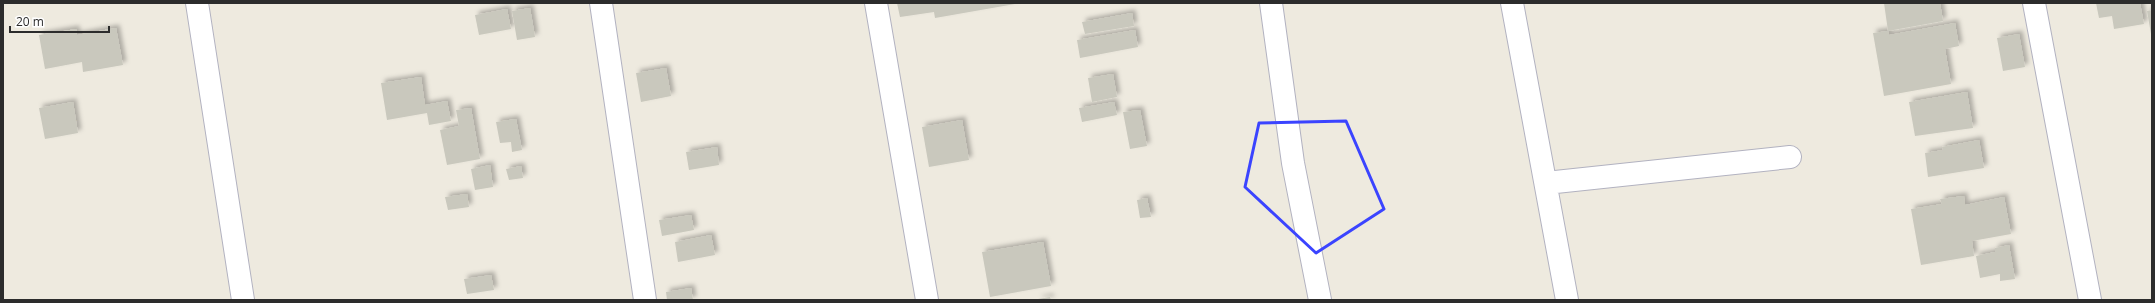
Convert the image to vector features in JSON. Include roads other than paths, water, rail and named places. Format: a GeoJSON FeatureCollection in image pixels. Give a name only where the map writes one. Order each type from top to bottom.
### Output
{"type":"FeatureCollection","features":[{"type":"Feature","properties":{"kind":"street"},"geometry":{"type":"LineString","coordinates":[[197,3],[243,300]]}},
{"type":"Feature","properties":{"kind":"street"},"geometry":{"type":"LineString","coordinates":[[601,3],[645,300]]}},
{"type":"Feature","properties":{"kind":"street"},"geometry":{"type":"LineString","coordinates":[[876,3],[927,300]]}},
{"type":"Feature","properties":{"kind":"street"},"geometry":{"type":"LineString","coordinates":[[1271,3],[1294,163],[1320,300]]}},
{"type":"Feature","properties":{"kind":"street"},"geometry":{"type":"LineString","coordinates":[[1512,3],[1567,300]]}},
{"type":"Feature","properties":{"kind":"street"},"geometry":{"type":"LineString","coordinates":[[2034,3],[2090,300]]}},
{"type":"Feature","properties":{"kind":"street"},"geometry":{"type":"LineString","coordinates":[[1546,183],[1790,157]]}}]}
